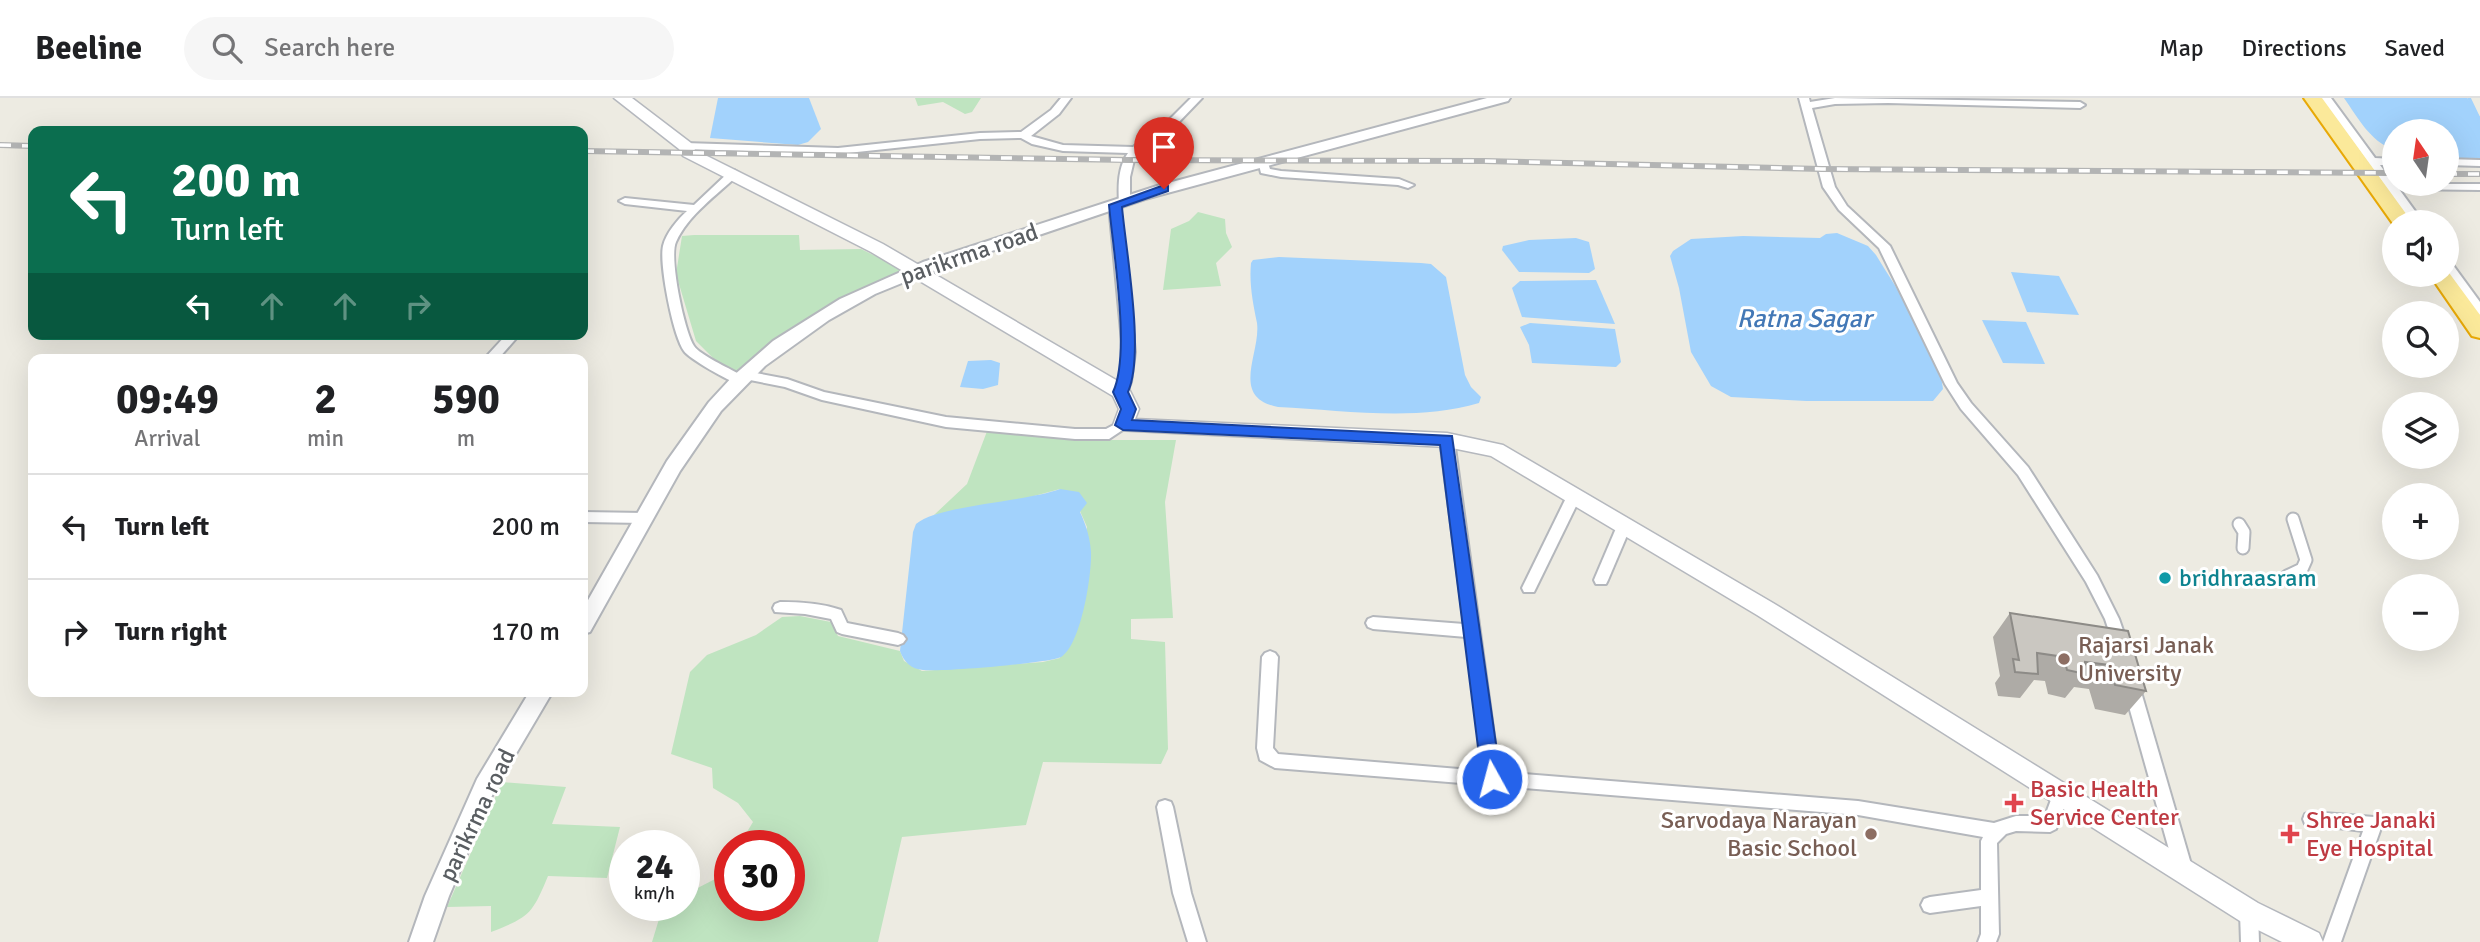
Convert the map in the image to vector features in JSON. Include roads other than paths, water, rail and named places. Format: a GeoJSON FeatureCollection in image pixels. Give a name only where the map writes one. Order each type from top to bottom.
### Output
{"type":"FeatureCollection","features":[{"type":"Feature","properties":{"kind":"highway"},"geometry":{"type":"LineString","coordinates":[[2313,98],[2382,184]]}},
{"type":"Feature","properties":{"kind":"highway"},"geometry":{"type":"LineString","coordinates":[[2449,287],[2480,331]]}},
{"type":"Feature","properties":{"kind":"main road"},"geometry":{"type":"LineString","coordinates":[[621,98],[685,146],[689,153],[734,173],[917,270],[1121,392],[1129,409],[1123,425],[1447,440],[1496,450],[1765,609],[2249,912],[2310,942]]}},
{"type":"Feature","properties":{"kind":"street"},"geometry":{"type":"LineString","coordinates":[[685,146],[838,151],[980,136],[1025,135],[1062,106],[1066,98]]}},
{"type":"Feature","properties":{"kind":"street"},"geometry":{"type":"LineString","coordinates":[[1121,392],[1129,352],[1120,203],[1129,160],[1136,150],[1163,131],[1197,98]]}},
{"type":"Feature","properties":{"kind":"street","name":"parikrma road"},"geometry":{"type":"LineString","coordinates":[[588,616],[682,452],[742,378],[774,351],[840,305],[917,270],[1120,203],[1232,169],[1264,165],[1297,152],[1503,98]]}},
{"type":"Feature","properties":{"kind":"street"},"geometry":{"type":"LineString","coordinates":[[2326,98],[2374,161],[2382,181]]}},
{"type":"Feature","properties":{"kind":"street"},"geometry":{"type":"LineString","coordinates":[[2080,105],[1888,100],[1805,102],[1829,187],[1843,208],[1884,246],[1951,384],[1966,406],[2023,471],[2092,579],[2112,620],[2184,872]]}},
{"type":"Feature","properties":{"kind":"street"},"geometry":{"type":"LineString","coordinates":[[1025,135],[1037,143],[1059,147],[1136,150]]}},
{"type":"Feature","properties":{"kind":"street"},"geometry":{"type":"LineString","coordinates":[[2374,161],[2382,161]]}},
{"type":"Feature","properties":{"kind":"street"},"geometry":{"type":"LineString","coordinates":[[2459,162],[2480,163]]}},
{"type":"Feature","properties":{"kind":"street"},"geometry":{"type":"LineString","coordinates":[[1264,165],[1265,171],[1281,174],[1399,182],[1408,185]]}},
{"type":"Feature","properties":{"kind":"street"},"geometry":{"type":"LineString","coordinates":[[734,173],[694,208],[669,244],[668,256],[676,314],[689,350],[742,378],[787,383],[821,396],[946,422],[1075,434],[1110,434],[1123,425]]}},
{"type":"Feature","properties":{"kind":"street"},"geometry":{"type":"LineString","coordinates":[[2459,187],[2480,187]]}},
{"type":"Feature","properties":{"kind":"street"},"geometry":{"type":"LineString","coordinates":[[2393,196],[2406,210]]}},
{"type":"Feature","properties":{"kind":"street"},"geometry":{"type":"LineString","coordinates":[[625,201],[694,208]]}},
{"type":"Feature","properties":{"kind":"street"},"geometry":{"type":"LineString","coordinates":[[2459,282],[2480,311]]}},
{"type":"Feature","properties":{"kind":"street"},"geometry":{"type":"LineString","coordinates":[[495,354],[508,340]]}},
{"type":"Feature","properties":{"kind":"street"},"geometry":{"type":"LineString","coordinates":[[1447,440],[1492,779]]}},
{"type":"Feature","properties":{"kind":"street"},"geometry":{"type":"LineString","coordinates":[[1529,589],[1574,496]]}},
{"type":"Feature","properties":{"kind":"street"},"geometry":{"type":"LineString","coordinates":[[588,517],[644,518]]}},
{"type":"Feature","properties":{"kind":"street"},"geometry":{"type":"LineString","coordinates":[[2287,576],[2302,569],[2306,560],[2294,519]]}},
{"type":"Feature","properties":{"kind":"street"},"geometry":{"type":"LineString","coordinates":[[2239,524],[2244,532],[2243,548]]}},
{"type":"Feature","properties":{"kind":"street"},"geometry":{"type":"LineString","coordinates":[[1601,580],[1624,526]]}},
{"type":"Feature","properties":{"kind":"street"},"geometry":{"type":"LineString","coordinates":[[780,608],[805,608],[836,614],[842,628],[898,639]]}},
{"type":"Feature","properties":{"kind":"street"},"geometry":{"type":"LineString","coordinates":[[1373,623],[1472,631]]}},
{"type":"Feature","properties":{"kind":"street"},"geometry":{"type":"LineString","coordinates":[[1270,657],[1265,748],[1269,757],[1283,762],[1858,808],[1994,831],[2012,823],[2050,824],[2061,794]]}},
{"type":"Feature","properties":{"kind":"street","name":"parikrma road"},"geometry":{"type":"LineString","coordinates":[[421,942],[437,896],[485,786],[537,697]]}},
{"type":"Feature","properties":{"kind":"street"},"geometry":{"type":"LineString","coordinates":[[1165,807],[1181,893],[1197,942]]}},
{"type":"Feature","properties":{"kind":"street"},"geometry":{"type":"LineString","coordinates":[[2311,819],[2374,825],[2332,942]]}},
{"type":"Feature","properties":{"kind":"street"},"geometry":{"type":"LineString","coordinates":[[1987,942],[1990,934],[1988,853],[1989,841],[1994,831]]}},
{"type":"Feature","properties":{"kind":"street"},"geometry":{"type":"LineString","coordinates":[[1930,905],[1990,897]]}},
{"type":"Feature","properties":{"kind":"street"},"geometry":{"type":"LineString","coordinates":[[2249,912],[2250,942]]}},
{"type":"Feature","properties":{"kind":"water"},"geometry":{"type":"Polygon","coordinates":[[[718,98],[809,98],[821,129],[808,142],[798,145],[710,138],[718,98]]]}},
{"type":"Feature","properties":{"kind":"water"},"geometry":{"type":"Polygon","coordinates":[[[2344,98],[2467,98],[2480,117],[2480,158],[2459,159],[2459,119],[2382,119],[2382,144],[2360,121],[2344,98]]]}},
{"type":"Feature","properties":{"kind":"water","name":"Ratna Sagar"},"geometry":{"type":"Polygon","coordinates":[[[1837,233],[1868,246],[1876,255],[1926,339],[1943,389],[1933,401],[1806,401],[1731,397],[1711,386],[1691,352],[1670,256],[1673,251],[1691,239],[1743,236],[1820,238],[1826,234],[1837,233]]]}},
{"type":"Feature","properties":{"kind":"water"},"geometry":{"type":"Polygon","coordinates":[[[1576,238],[1589,242],[1595,269],[1589,273],[1519,272],[1502,250],[1503,246],[1529,240],[1576,238]]]}},
{"type":"Feature","properties":{"kind":"water"},"geometry":{"type":"Polygon","coordinates":[[[1279,257],[1431,264],[1446,277],[1465,375],[1471,387],[1481,397],[1479,403],[1455,409],[1404,413],[1278,407],[1263,402],[1255,394],[1251,384],[1257,323],[1251,286],[1251,263],[1253,260],[1279,257]]]}},
{"type":"Feature","properties":{"kind":"water"},"geometry":{"type":"Polygon","coordinates":[[[2011,272],[2059,276],[2079,315],[2027,312],[2011,272]]]}},
{"type":"Feature","properties":{"kind":"water"},"geometry":{"type":"Polygon","coordinates":[[[1596,280],[1615,324],[1522,317],[1512,288],[1520,281],[1596,280]]]}},
{"type":"Feature","properties":{"kind":"water"},"geometry":{"type":"Polygon","coordinates":[[[1982,320],[2026,322],[2045,364],[2003,363],[1982,320]]]}},
{"type":"Feature","properties":{"kind":"water"},"geometry":{"type":"Polygon","coordinates":[[[1530,323],[1615,329],[1621,362],[1616,367],[1532,363],[1529,345],[1520,327],[1530,323]]]}},
{"type":"Feature","properties":{"kind":"water"},"geometry":{"type":"Polygon","coordinates":[[[991,360],[1000,363],[998,385],[983,389],[960,387],[968,361],[991,360]]]}},
{"type":"Feature","properties":{"kind":"water"},"geometry":{"type":"Polygon","coordinates":[[[1060,489],[1079,492],[1087,503],[1080,512],[1091,552],[1084,609],[1068,650],[1061,657],[1053,659],[994,666],[933,670],[915,668],[909,664],[900,651],[916,524],[943,512],[1060,489]]]}},
{"type":"Feature","properties":{"kind":"waterway"},"geometry":{"type":"LineString","coordinates":[[2469,98],[2480,121]]}},
{"type":"Feature","properties":{"kind":"railway"},"geometry":{"type":"LineString","coordinates":[[0,145],[28,146]]}},
{"type":"Feature","properties":{"kind":"railway"},"geometry":{"type":"LineString","coordinates":[[588,151],[1129,160],[1484,161],[1822,169],[2382,173]]}},
{"type":"Feature","properties":{"kind":"railway"},"geometry":{"type":"LineString","coordinates":[[2459,174],[2480,174]]}},
{"type":"Feature","properties":{"kind":"place","name":"bridhraasram"},"geometry":{"type":"Point","coordinates":[2165,578]}},
{"type":"Feature","properties":{"kind":"place","name":"Rajarsi Janak University"},"geometry":{"type":"Point","coordinates":[2064,659]}},
{"type":"Feature","properties":{"kind":"place","name":"Basic Health Service Center"},"geometry":{"type":"Point","coordinates":[2014,803]}},
{"type":"Feature","properties":{"kind":"place","name":"Sarvodaya Narayan Basic School"},"geometry":{"type":"Point","coordinates":[1871,834]}},
{"type":"Feature","properties":{"kind":"place","name":"Shree Janaki Eye Hospital"},"geometry":{"type":"Point","coordinates":[2290,834]}}]}
